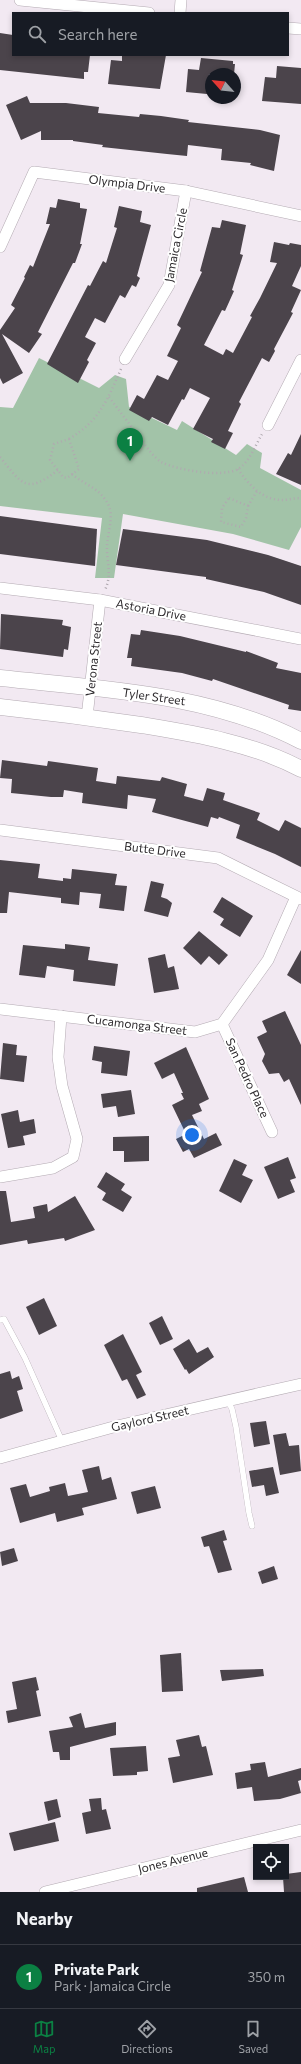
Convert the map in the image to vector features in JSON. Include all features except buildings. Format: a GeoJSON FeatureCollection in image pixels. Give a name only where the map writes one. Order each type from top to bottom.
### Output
{"type":"FeatureCollection","features":[{"type":"Feature","properties":{"kind":"main road","name":"Tyler Street"},"geometry":{"type":"LineString","coordinates":[[0,678],[91,688],[194,702],[249,718],[301,741]]}},
{"type":"Feature","properties":{"kind":"main road"},"geometry":{"type":"LineString","coordinates":[[0,707],[86,717],[180,731],[237,744],[289,763],[301,769]]}},
{"type":"Feature","properties":{"kind":"street"},"geometry":{"type":"LineString","coordinates":[[20,0],[139,12]]}},
{"type":"Feature","properties":{"kind":"street"},"geometry":{"type":"LineString","coordinates":[[180,12],[181,0]]}},
{"type":"Feature","properties":{"kind":"street"},"geometry":{"type":"LineString","coordinates":[[289,28],[301,29]]}},
{"type":"Feature","properties":{"kind":"street","name":"Olympia Drive"},"geometry":{"type":"LineString","coordinates":[[0,247],[34,172],[186,191],[301,216]]}},
{"type":"Feature","properties":{"kind":"street","name":"Jamaica Circle"},"geometry":{"type":"LineString","coordinates":[[125,359],[169,285],[186,191]]}},
{"type":"Feature","properties":{"kind":"street"},"geometry":{"type":"LineString","coordinates":[[268,425],[301,360]]}},
{"type":"Feature","properties":{"kind":"street","name":"Astoria Drive"},"geometry":{"type":"LineString","coordinates":[[0,588],[100,600],[301,639]]}},
{"type":"Feature","properties":{"kind":"street","name":"Verona Street"},"geometry":{"type":"LineString","coordinates":[[86,717],[91,688],[100,600]]}},
{"type":"Feature","properties":{"kind":"street","name":"Butte Drive"},"geometry":{"type":"LineString","coordinates":[[0,830],[218,858],[298,898]]}},
{"type":"Feature","properties":{"kind":"street"},"geometry":{"type":"LineString","coordinates":[[222,1024],[268,960],[298,898]]}},
{"type":"Feature","properties":{"kind":"street","name":"Cucamonga Street"},"geometry":{"type":"LineString","coordinates":[[0,1009],[195,1032],[222,1024]]}},
{"type":"Feature","properties":{"kind":"street"},"geometry":{"type":"LineString","coordinates":[[0,1177],[53,1168],[73,1157],[77,1139],[62,1086],[58,1057],[61,1016]]}},
{"type":"Feature","properties":{"kind":"street","name":"San Pedro Place"},"geometry":{"type":"LineString","coordinates":[[222,1024],[272,1132]]}},
{"type":"Feature","properties":{"kind":"street","name":"Gaylord Street"},"geometry":{"type":"LineString","coordinates":[[0,1458],[117,1426],[301,1384]]}},
{"type":"Feature","properties":{"kind":"street","name":"Jones Avenue"},"geometry":{"type":"LineString","coordinates":[[45,1892],[301,1830]]}},
{"type":"Feature","properties":{"kind":"lane"},"geometry":{"type":"LineString","coordinates":[[0,1320],[4,1319],[25,1358],[62,1441]]}},
{"type":"Feature","properties":{"kind":"lane"},"geometry":{"type":"LineString","coordinates":[[228,1401],[232,1409],[236,1427],[246,1498],[252,1526]]}},
{"type":"Feature","properties":{"kind":"path"},"geometry":{"type":"LineString","coordinates":[[69,440],[79,469],[67,478],[63,477],[50,460],[54,444],[69,440],[83,431],[94,419],[109,397],[125,359]]}},
{"type":"Feature","properties":{"kind":"path"},"geometry":{"type":"LineString","coordinates":[[109,397],[152,454],[160,461],[202,472],[227,472],[238,469],[244,464],[268,425]]}},
{"type":"Feature","properties":{"kind":"path"},"geometry":{"type":"LineString","coordinates":[[0,457],[17,479],[26,484],[35,485],[43,482],[58,470]]}},
{"type":"Feature","properties":{"kind":"path"},"geometry":{"type":"LineString","coordinates":[[238,469],[257,491],[270,498],[280,500],[301,498]]}},
{"type":"Feature","properties":{"kind":"path"},"geometry":{"type":"LineString","coordinates":[[72,474],[81,482],[100,494],[110,508],[111,520],[107,547],[110,580],[100,600]]}},
{"type":"Feature","properties":{"kind":"path"},"geometry":{"type":"LineString","coordinates":[[248,506],[229,498],[222,508],[221,522],[241,527],[246,518],[248,506],[257,491]]}},
{"type":"Feature","properties":{"kind":"green space"},"geometry":{"type":"Polygon","coordinates":[[[39,358],[99,388],[115,375],[126,379],[129,407],[177,430],[182,421],[236,455],[247,444],[262,453],[260,468],[301,490],[301,527],[289,550],[233,534],[123,514],[114,578],[95,578],[102,518],[0,506],[0,407],[13,408],[39,358]]]}},
{"type":"Feature","properties":{"kind":"place","name":"Private Park"},"geometry":{"type":"Point","coordinates":[130,461]}}]}
